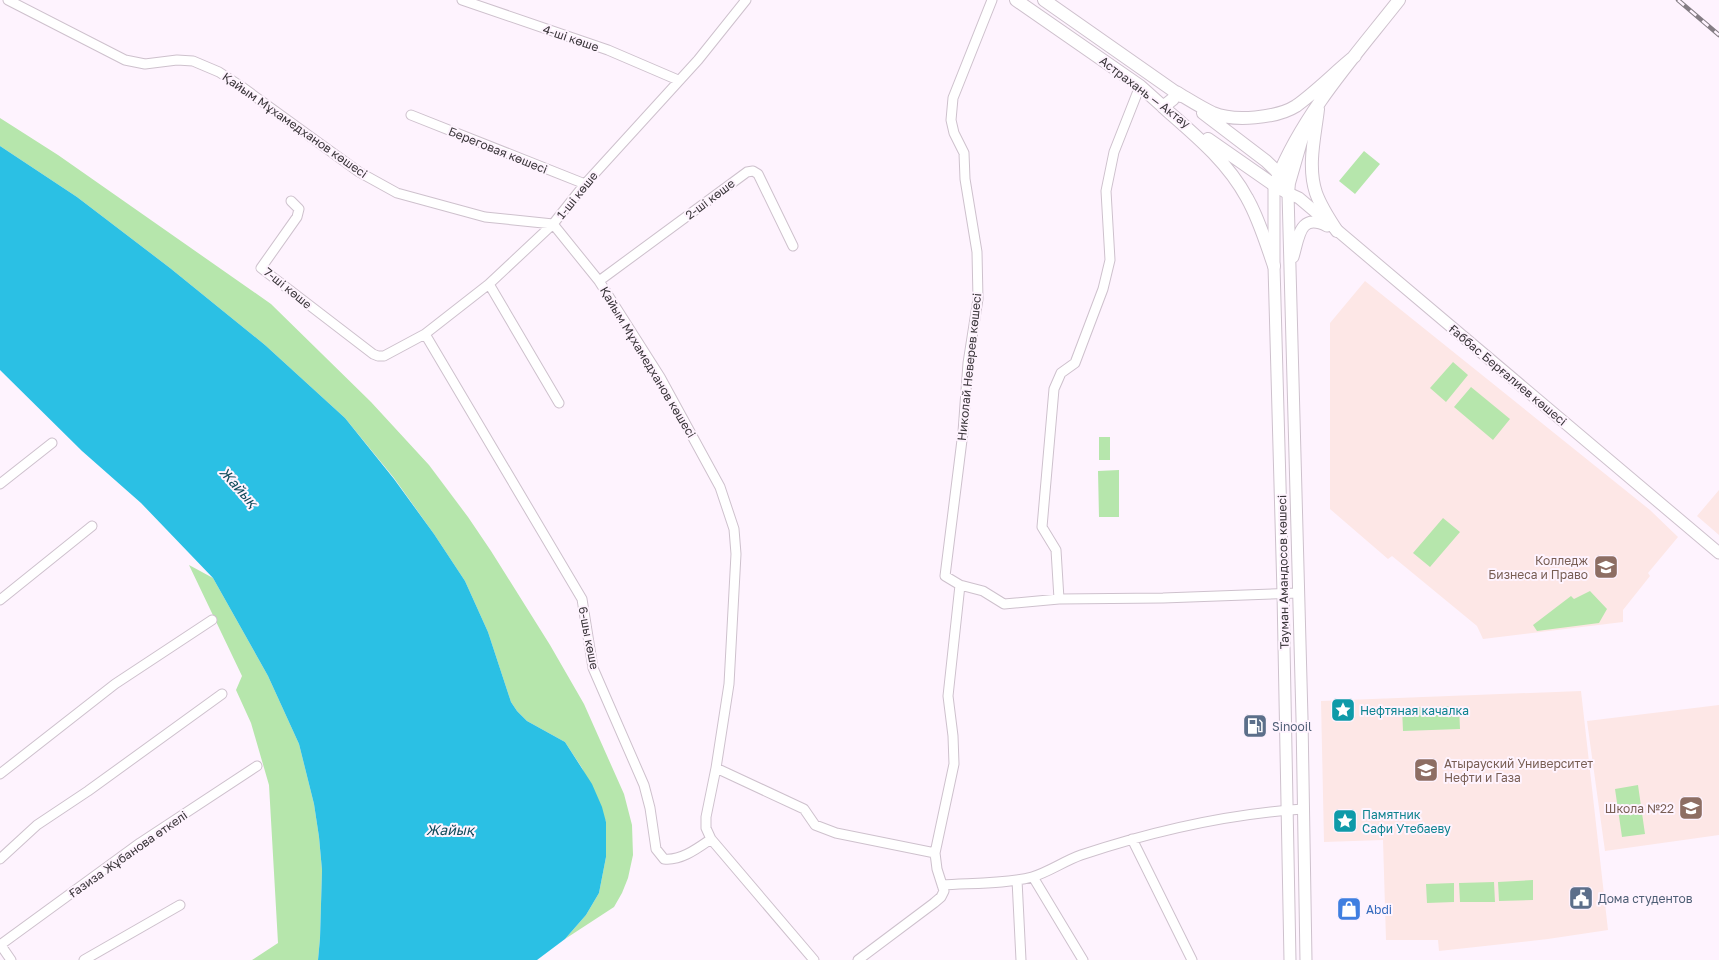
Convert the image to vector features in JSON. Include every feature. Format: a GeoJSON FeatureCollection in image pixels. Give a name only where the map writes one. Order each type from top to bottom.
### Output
{"type":"FeatureCollection","features":[{"type":"Feature","properties":{"kind":"highway","name":"Астрахань — Актау"},"geometry":{"type":"LineString","coordinates":[[1016,0],[1140,86],[1163,107],[1276,179]]}},
{"type":"Feature","properties":{"kind":"highway","name":"Астрахань — Актау"},"geometry":{"type":"LineString","coordinates":[[1044,0],[1176,92],[1291,191]]}},
{"type":"Feature","properties":{"kind":"highway"},"geometry":{"type":"LineString","coordinates":[[1276,179],[1290,149],[1319,104],[1399,0]]}},
{"type":"Feature","properties":{"kind":"highway"},"geometry":{"type":"LineString","coordinates":[[1274,266],[1258,220],[1247,197],[1230,171],[1208,147],[1163,107],[1173,99],[1176,92],[1214,114],[1252,118],[1267,116],[1294,107],[1355,56]]}},
{"type":"Feature","properties":{"kind":"highway"},"geometry":{"type":"LineString","coordinates":[[1319,104],[1313,149],[1313,180],[1316,193],[1323,208],[1337,230]]}},
{"type":"Feature","properties":{"kind":"highway"},"geometry":{"type":"LineString","coordinates":[[1291,191],[1306,124]]}},
{"type":"Feature","properties":{"kind":"main road","name":"Тауман Амандосов көшесі"},"geometry":{"type":"LineString","coordinates":[[1276,179],[1274,266],[1290,960]]}},
{"type":"Feature","properties":{"kind":"main road","name":"Тауман Амандосов көшесі"},"geometry":{"type":"LineString","coordinates":[[1291,191],[1290,266],[1306,960]]}},
{"type":"Feature","properties":{"kind":"main road","name":"Ғаббас Берғалиев көшесі"},"geometry":{"type":"LineString","coordinates":[[1291,191],[1719,553]]}},
{"type":"Feature","properties":{"kind":"main road"},"geometry":{"type":"LineString","coordinates":[[1290,266],[1301,229],[1306,224],[1312,221],[1318,222],[1337,230]]}},
{"type":"Feature","properties":{"kind":"street","name":"Қайым Мұхамедханов көшесi"},"geometry":{"type":"LineString","coordinates":[[8,0],[125,60],[145,64],[177,60],[192,61],[219,72],[359,172],[397,193],[485,217],[553,224],[599,281],[660,377],[720,487],[734,529],[736,554],[729,684],[706,818],[706,828],[711,838]]}},
{"type":"Feature","properties":{"kind":"street","name":"4-шi көше"},"geometry":{"type":"LineString","coordinates":[[462,0],[608,50],[678,80]]}},
{"type":"Feature","properties":{"kind":"street","name":"1-ші көше"},"geometry":{"type":"LineString","coordinates":[[378,356],[384,356],[425,334],[488,284],[553,224],[585,184],[698,60],[746,0]]}},
{"type":"Feature","properties":{"kind":"street","name":"Николай Неверев көшесі"},"geometry":{"type":"LineString","coordinates":[[960,585],[945,576],[963,432],[968,363],[978,299],[977,252],[965,179],[964,153],[954,133],[951,120],[953,98],[992,0]]}},
{"type":"Feature","properties":{"kind":"street"},"geometry":{"type":"LineString","coordinates":[[1059,600],[1056,550],[1042,527],[1054,389],[1061,374],[1075,362],[1103,289],[1110,260],[1106,191],[1114,152],[1140,86]]}},
{"type":"Feature","properties":{"kind":"street","name":"Береговая көшесі"},"geometry":{"type":"LineString","coordinates":[[411,115],[585,184]]}},
{"type":"Feature","properties":{"kind":"street","name":"2-ші көше"},"geometry":{"type":"LineString","coordinates":[[599,281],[747,172],[753,171],[758,174],[793,246]]}},
{"type":"Feature","properties":{"kind":"street","name":"7-шi көше"},"geometry":{"type":"LineString","coordinates":[[291,201],[299,209],[297,218],[261,268],[378,356]]}},
{"type":"Feature","properties":{"kind":"street"},"geometry":{"type":"LineString","coordinates":[[488,284],[558,403]]}},
{"type":"Feature","properties":{"kind":"street","name":"6-шы көше"},"geometry":{"type":"LineString","coordinates":[[425,334],[582,599],[593,668],[644,785],[650,808],[656,849],[664,859],[678,858],[698,848],[711,838]]}},
{"type":"Feature","properties":{"kind":"street"},"geometry":{"type":"LineString","coordinates":[[0,484],[52,443]]}},
{"type":"Feature","properties":{"kind":"street"},"geometry":{"type":"LineString","coordinates":[[0,600],[92,526]]}},
{"type":"Feature","properties":{"kind":"street"},"geometry":{"type":"LineString","coordinates":[[858,960],[941,898],[944,891],[935,853],[954,764],[948,696],[960,585],[983,591],[1004,604],[1059,600],[1298,592]]}},
{"type":"Feature","properties":{"kind":"street"},"geometry":{"type":"LineString","coordinates":[[0,774],[115,684],[212,620]]}},
{"type":"Feature","properties":{"kind":"street"},"geometry":{"type":"LineString","coordinates":[[0,859],[36,825],[88,791],[222,694]]}},
{"type":"Feature","properties":{"kind":"street","name":"Ғазиза Жұбанова өткелі"},"geometry":{"type":"LineString","coordinates":[[11,960],[0,944],[140,843],[257,766]]}},
{"type":"Feature","properties":{"kind":"street"},"geometry":{"type":"LineString","coordinates":[[716,768],[804,808],[815,825],[822,828],[836,833],[935,853]]}},
{"type":"Feature","properties":{"kind":"street"},"geometry":{"type":"LineString","coordinates":[[942,884],[1017,880],[1033,877],[1078,856],[1132,839],[1195,824],[1303,809]]}},
{"type":"Feature","properties":{"kind":"street"},"geometry":{"type":"LineString","coordinates":[[711,838],[814,960]]}},
{"type":"Feature","properties":{"kind":"street"},"geometry":{"type":"LineString","coordinates":[[1132,839],[1192,960]]}},
{"type":"Feature","properties":{"kind":"street"},"geometry":{"type":"LineString","coordinates":[[1033,877],[1083,960]]}},
{"type":"Feature","properties":{"kind":"street"},"geometry":{"type":"LineString","coordinates":[[1017,880],[1021,960]]}},
{"type":"Feature","properties":{"kind":"street"},"geometry":{"type":"LineString","coordinates":[[84,960],[180,904]]}},
{"type":"Feature","properties":{"kind":"shaded area"},"geometry":{"type":"Polygon","coordinates":[[[1365,281],[1650,510],[1678,537],[1648,573],[1650,576],[1623,610],[1623,622],[1483,639],[1477,626],[1392,556],[1388,559],[1330,509],[1330,323],[1365,281]]]}},
{"type":"Feature","properties":{"kind":"shaded area"},"geometry":{"type":"Polygon","coordinates":[[[1719,490],[1719,535],[1697,516],[1719,490]]]}},
{"type":"Feature","properties":{"kind":"shaded area"},"geometry":{"type":"Polygon","coordinates":[[[1581,691],[1608,930],[1548,939],[1439,951],[1438,940],[1386,940],[1383,840],[1324,842],[1321,701],[1581,691]]]}},
{"type":"Feature","properties":{"kind":"shaded area"},"geometry":{"type":"Polygon","coordinates":[[[1719,705],[1719,835],[1605,851],[1587,721],[1719,705]]]}},
{"type":"Feature","properties":{"kind":"green space"},"geometry":{"type":"Polygon","coordinates":[[[0,118],[58,155],[271,304],[371,402],[429,465],[491,551],[550,645],[584,704],[624,794],[632,825],[633,855],[628,878],[614,907],[565,939],[586,915],[599,893],[606,857],[606,822],[582,768],[565,742],[527,721],[511,702],[488,632],[465,581],[394,478],[345,418],[265,345],[170,268],[77,197],[0,146],[0,118]]]}},
{"type":"Feature","properties":{"kind":"green space"},"geometry":{"type":"Polygon","coordinates":[[[1364,151],[1380,164],[1355,194],[1339,181],[1364,151]]]}},
{"type":"Feature","properties":{"kind":"green space"},"geometry":{"type":"Polygon","coordinates":[[[1453,362],[1468,375],[1446,402],[1430,388],[1453,362]]]}},
{"type":"Feature","properties":{"kind":"green space"},"geometry":{"type":"Polygon","coordinates":[[[1471,387],[1510,419],[1493,440],[1454,407],[1471,387]]]}},
{"type":"Feature","properties":{"kind":"green space"},"geometry":{"type":"Polygon","coordinates":[[[1099,437],[1110,437],[1110,460],[1099,460],[1099,437]]]}},
{"type":"Feature","properties":{"kind":"green space"},"geometry":{"type":"Polygon","coordinates":[[[1119,470],[1119,517],[1099,517],[1098,471],[1119,470]]]}},
{"type":"Feature","properties":{"kind":"green space"},"geometry":{"type":"Polygon","coordinates":[[[1443,518],[1460,532],[1430,567],[1413,553],[1443,518]]]}},
{"type":"Feature","properties":{"kind":"green space"},"geometry":{"type":"Polygon","coordinates":[[[189,565],[213,578],[268,676],[299,744],[314,804],[322,870],[318,960],[252,960],[278,943],[269,785],[251,723],[236,690],[242,676],[189,565]]]}},
{"type":"Feature","properties":{"kind":"green space"},"geometry":{"type":"Polygon","coordinates":[[[1590,591],[1607,609],[1599,623],[1537,631],[1533,625],[1571,596],[1574,599],[1590,591]]]}},
{"type":"Feature","properties":{"kind":"green space"},"geometry":{"type":"Polygon","coordinates":[[[1459,706],[1460,729],[1403,731],[1402,708],[1459,706]]]}},
{"type":"Feature","properties":{"kind":"green space"},"geometry":{"type":"Polygon","coordinates":[[[1638,785],[1645,834],[1622,837],[1615,789],[1638,785]]]}},
{"type":"Feature","properties":{"kind":"green space"},"geometry":{"type":"Polygon","coordinates":[[[1533,880],[1533,900],[1499,901],[1498,882],[1533,880]]]}},
{"type":"Feature","properties":{"kind":"green space"},"geometry":{"type":"Polygon","coordinates":[[[1494,882],[1495,902],[1460,902],[1459,883],[1494,882]]]}},
{"type":"Feature","properties":{"kind":"green space"},"geometry":{"type":"Polygon","coordinates":[[[1454,883],[1454,902],[1427,903],[1426,884],[1454,883]]]}},
{"type":"Feature","properties":{"kind":"water","name":"Жайық"},"geometry":{"type":"Polygon","coordinates":[[[0,146],[77,197],[170,268],[265,345],[345,418],[394,479],[434,534],[465,581],[488,632],[511,702],[527,721],[565,742],[592,784],[606,822],[606,857],[599,893],[586,915],[565,939],[537,960],[318,960],[322,870],[314,804],[299,744],[268,676],[213,578],[141,503],[82,451],[0,370],[0,146]]]}},
{"type":"Feature","properties":{"kind":"railway"},"geometry":{"type":"LineString","coordinates":[[1678,0],[1719,35]]}},
{"type":"Feature","properties":{"kind":"place","name":"Колледж Бизнеса и Право"},"geometry":{"type":"Point","coordinates":[1606,567]}},
{"type":"Feature","properties":{"kind":"place","name":"Нефтяная качалка"},"geometry":{"type":"Point","coordinates":[1343,710]}},
{"type":"Feature","properties":{"kind":"place","name":"Sinooil"},"geometry":{"type":"Point","coordinates":[1255,726]}},
{"type":"Feature","properties":{"kind":"place","name":"Атырауский Университет Нефти и Газа"},"geometry":{"type":"Point","coordinates":[1426,770]}},
{"type":"Feature","properties":{"kind":"place","name":"Школа №22"},"geometry":{"type":"Point","coordinates":[1691,808]}},
{"type":"Feature","properties":{"kind":"place","name":"Памятник Сафи Утебаеву"},"geometry":{"type":"Point","coordinates":[1345,821]}},
{"type":"Feature","properties":{"kind":"place","name":"Дома студентов"},"geometry":{"type":"Point","coordinates":[1581,898]}},
{"type":"Feature","properties":{"kind":"place","name":"Abdi"},"geometry":{"type":"Point","coordinates":[1349,909]}}]}
